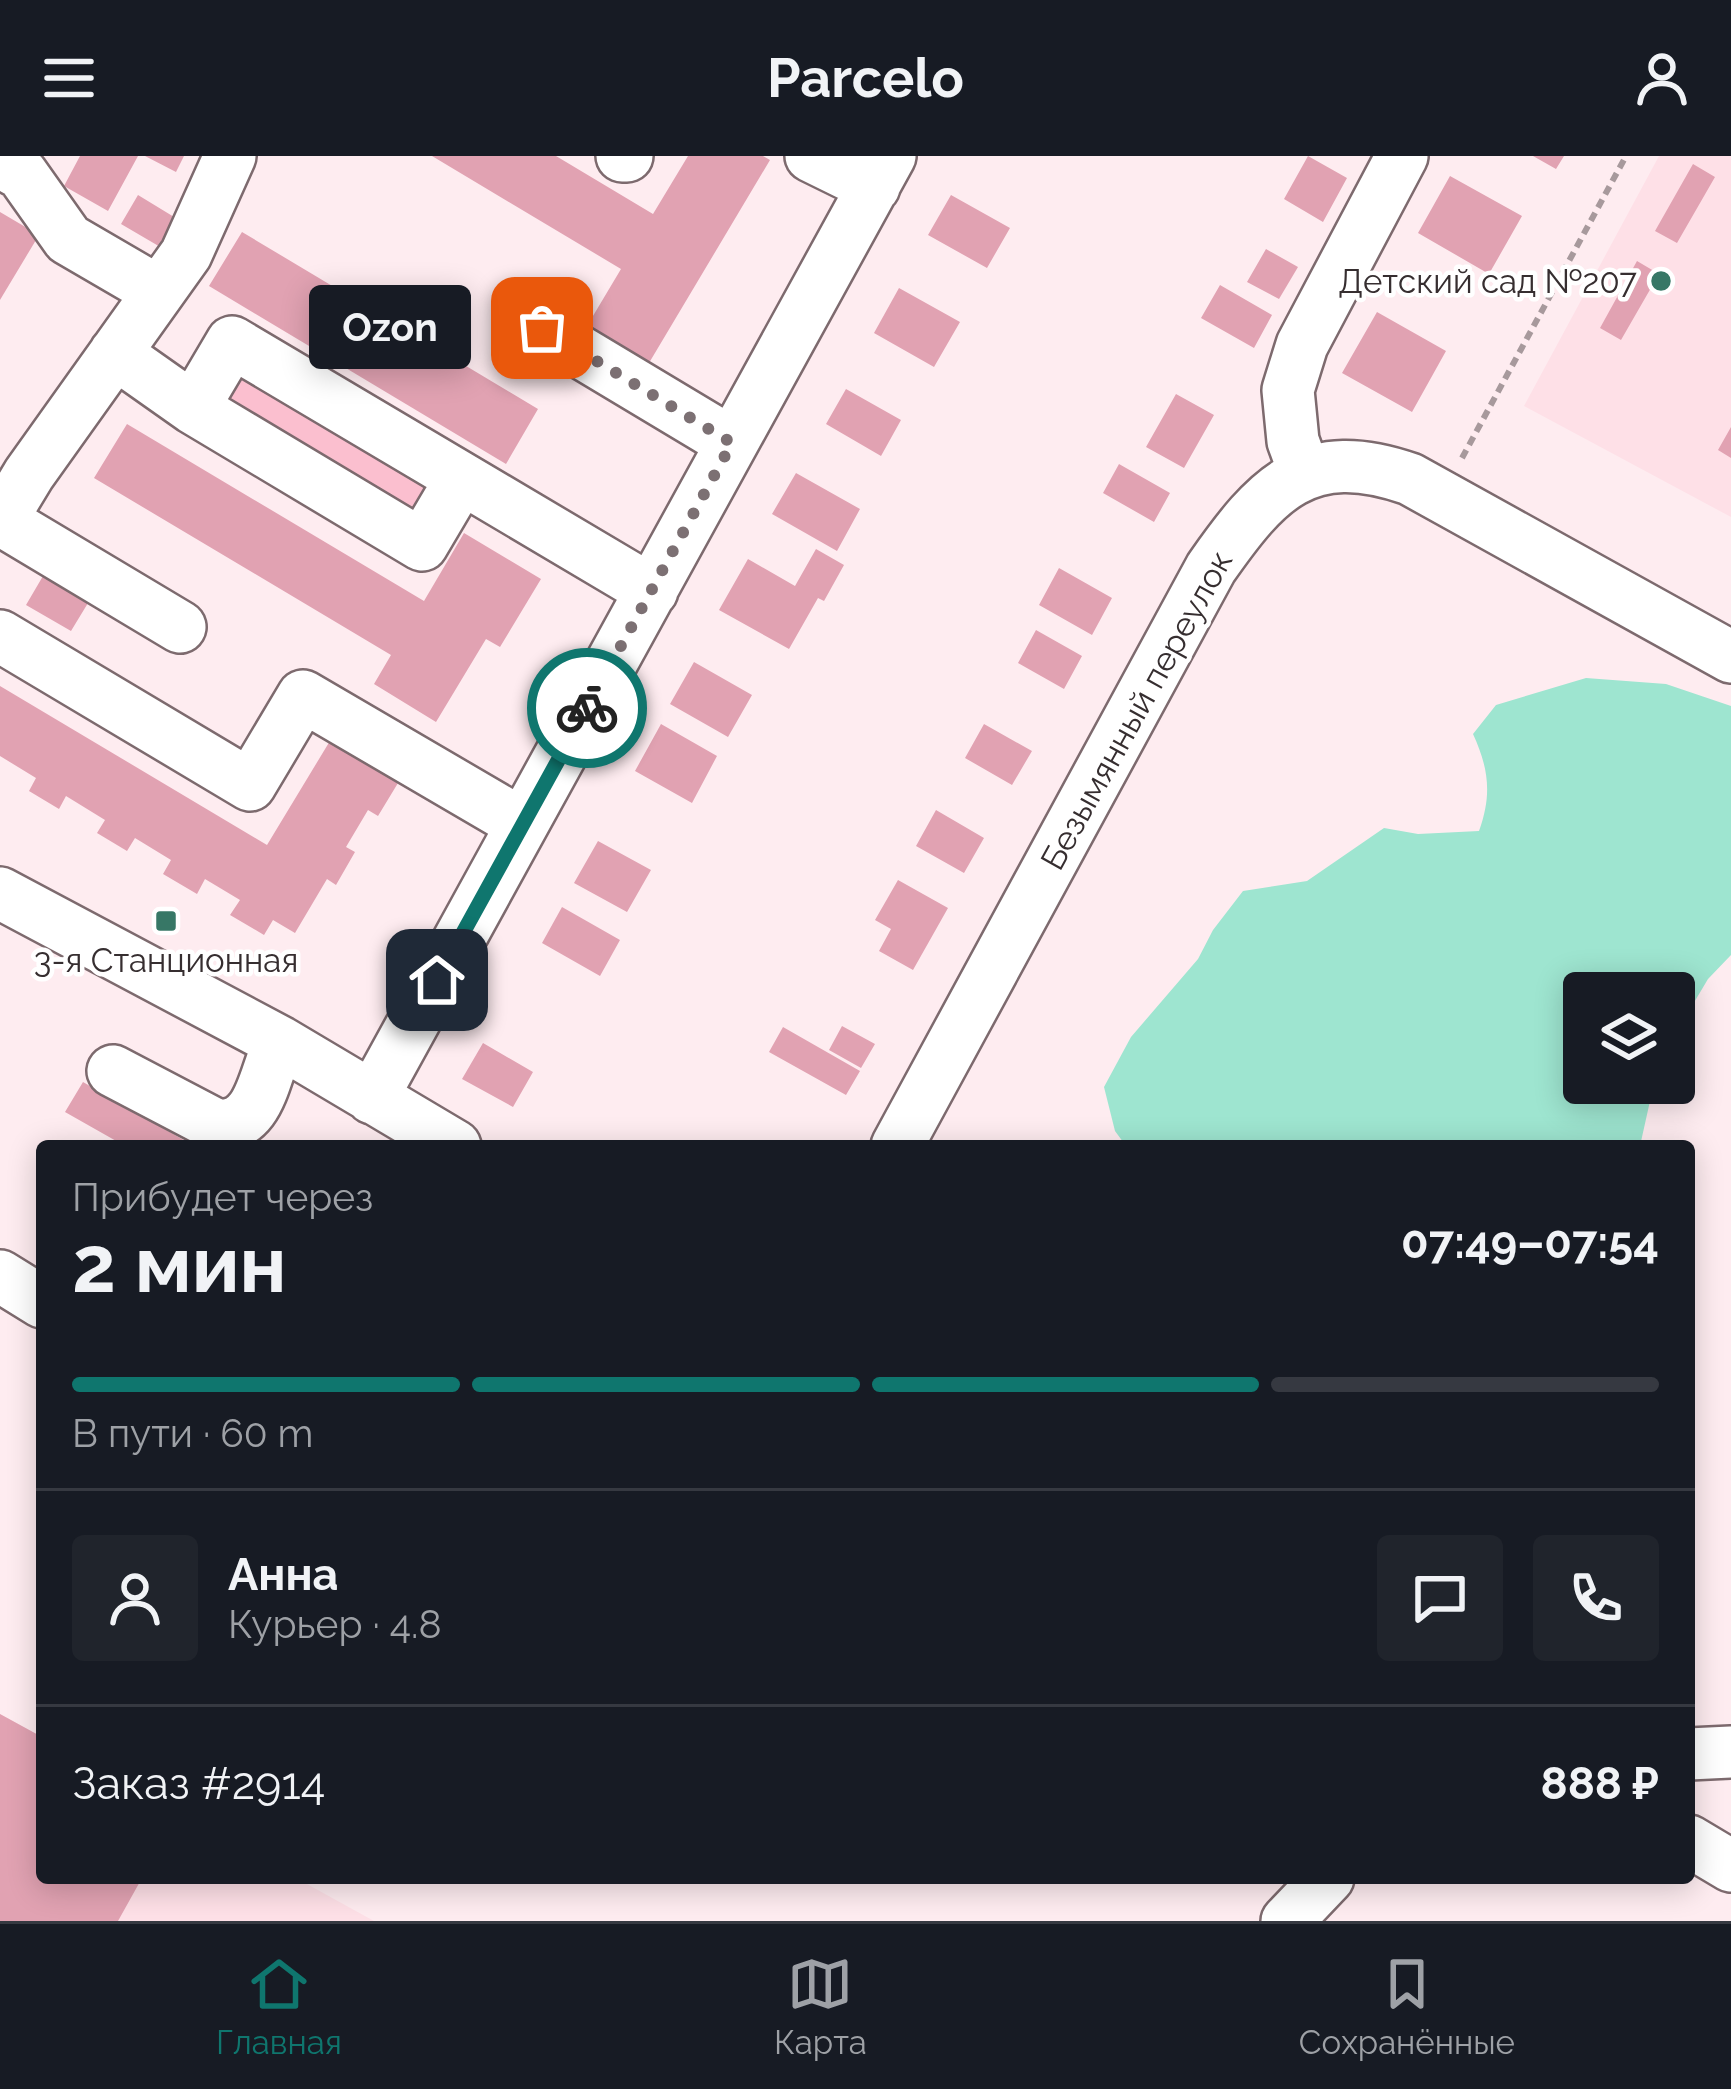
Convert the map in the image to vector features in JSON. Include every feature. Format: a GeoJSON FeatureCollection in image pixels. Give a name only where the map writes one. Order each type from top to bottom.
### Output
{"type":"FeatureCollection","features":[{"type":"Feature","properties":{"kind":"street"},"geometry":{"type":"LineString","coordinates":[[180,627],[1,521],[29,474],[186,254],[230,156]]}},
{"type":"Feature","properties":{"kind":"street"},"geometry":{"type":"LineString","coordinates":[[372,1098],[882,172],[811,156]]}},
{"type":"Feature","properties":{"kind":"street"},"geometry":{"type":"LineString","coordinates":[[1402,156],[1302,345],[1288,390],[1293,441],[1305,474],[1343,464],[1376,467],[1441,494],[1731,657]]}},
{"type":"Feature","properties":{"kind":"street"},"geometry":{"type":"LineString","coordinates":[[0,162],[22,174],[68,239],[159,292]]}},
{"type":"Feature","properties":{"kind":"street"},"geometry":{"type":"LineString","coordinates":[[542,328],[732,443]]}},
{"type":"Feature","properties":{"kind":"street"},"geometry":{"type":"LineString","coordinates":[[193,408],[232,342],[652,591]]}},
{"type":"Feature","properties":{"kind":"street"},"geometry":{"type":"LineString","coordinates":[[115,353],[193,408],[422,545],[461,479]]}},
{"type":"Feature","properties":{"kind":"street","name":"Безымянный переулок"},"geometry":{"type":"LineString","coordinates":[[900,1140],[1211,568],[1241,525],[1275,490],[1305,474]]}},
{"type":"Feature","properties":{"kind":"street"},"geometry":{"type":"LineString","coordinates":[[0,636],[250,785],[303,696],[522,824]]}},
{"type":"Feature","properties":{"kind":"street"},"geometry":{"type":"LineString","coordinates":[[0,893],[280,1042],[444,1140]]}},
{"type":"Feature","properties":{"kind":"street"},"geometry":{"type":"LineString","coordinates":[[113,1071],[216,1125],[229,1126],[245,1120],[260,1098],[280,1042]]}},
{"type":"Feature","properties":{"kind":"street"},"geometry":{"type":"LineString","coordinates":[[0,1276],[36,1298]]}},
{"type":"Feature","properties":{"kind":"street"},"geometry":{"type":"LineString","coordinates":[[1695,1754],[1731,1752]]}},
{"type":"Feature","properties":{"kind":"street"},"geometry":{"type":"LineString","coordinates":[[1695,1845],[1731,1866]]}},
{"type":"Feature","properties":{"kind":"street"},"geometry":{"type":"LineString","coordinates":[[1287,1921],[1322,1884]]}},
{"type":"Feature","properties":{"kind":"street"},"geometry":{"type":"LineString","coordinates":[[1335,1921],[1350,1884]]}},
{"type":"Feature","properties":{"kind":"path"},"geometry":{"type":"LineString","coordinates":[[1441,494],[1626,156]]}},
{"type":"Feature","properties":{"kind":"shaded area","name":"Детский сад №207"},"geometry":{"type":"Polygon","coordinates":[[[1659,156],[1731,156],[1731,517],[1524,406],[1659,156]]]}},
{"type":"Feature","properties":{"kind":"shaded area"},"geometry":{"type":"Polygon","coordinates":[[[233,372],[421,480],[425,494],[411,510],[227,407],[221,380],[233,372]]]}},
{"type":"Feature","properties":{"kind":"shaded area"},"geometry":{"type":"Polygon","coordinates":[[[1586,678],[1666,684],[1731,706],[1731,955],[1695,1001],[1695,972],[1563,972],[1563,1104],[1649,1104],[1641,1140],[1122,1140],[1104,1087],[1131,1037],[1198,959],[1243,891],[1307,881],[1384,828],[1418,834],[1479,831],[1487,782],[1473,734],[1496,705],[1586,678]]]}},
{"type":"Feature","properties":{"kind":"shaded area"},"geometry":{"type":"Polygon","coordinates":[[[0,1714],[36,1734],[36,1884],[307,1884],[374,1921],[0,1921],[0,1714]]]}},
{"type":"Feature","properties":{"kind":"building"},"geometry":{"type":"Polygon","coordinates":[[[80,156],[138,156],[108,211],[64,186],[80,156]]]}},
{"type":"Feature","properties":{"kind":"building"},"geometry":{"type":"Polygon","coordinates":[[[145,156],[184,156],[176,172],[145,156]]]}},
{"type":"Feature","properties":{"kind":"building"},"geometry":{"type":"Polygon","coordinates":[[[432,156],[556,156],[653,214],[688,156],[763,156],[770,160],[646,368],[584,331],[621,269],[432,156]]]}},
{"type":"Feature","properties":{"kind":"building"},"geometry":{"type":"Polygon","coordinates":[[[1308,156],[1347,178],[1323,222],[1284,199],[1308,156]]]}},
{"type":"Feature","properties":{"kind":"building"},"geometry":{"type":"Polygon","coordinates":[[[1533,156],[1564,156],[1556,169],[1533,156]]]}},
{"type":"Feature","properties":{"kind":"building"},"geometry":{"type":"Polygon","coordinates":[[[1693,164],[1715,177],[1677,243],[1655,231],[1693,164]]]}},
{"type":"Feature","properties":{"kind":"building"},"geometry":{"type":"Polygon","coordinates":[[[1450,176],[1522,216],[1489,274],[1418,233],[1450,176]]]}},
{"type":"Feature","properties":{"kind":"building"},"geometry":{"type":"Polygon","coordinates":[[[138,195],[179,220],[162,248],[121,224],[138,195]]]}},
{"type":"Feature","properties":{"kind":"building"},"geometry":{"type":"Polygon","coordinates":[[[951,195],[1010,228],[987,268],[928,235],[951,195]]]}},
{"type":"Feature","properties":{"kind":"building"},"geometry":{"type":"Polygon","coordinates":[[[0,212],[39,235],[0,300],[0,212]]]}},
{"type":"Feature","properties":{"kind":"building"},"geometry":{"type":"Polygon","coordinates":[[[242,232],[538,409],[506,464],[209,286],[242,232]]]}},
{"type":"Feature","properties":{"kind":"building"},"geometry":{"type":"Polygon","coordinates":[[[1266,249],[1298,267],[1279,299],[1247,282],[1266,249]]]}},
{"type":"Feature","properties":{"kind":"building"},"geometry":{"type":"Polygon","coordinates":[[[1637,261],[1659,274],[1621,340],[1600,328],[1637,261]]]}},
{"type":"Feature","properties":{"kind":"building"},"geometry":{"type":"Polygon","coordinates":[[[1220,285],[1272,315],[1254,348],[1201,318],[1220,285]]]}},
{"type":"Feature","properties":{"kind":"building"},"geometry":{"type":"Polygon","coordinates":[[[899,288],[960,322],[934,367],[874,333],[899,288]]]}},
{"type":"Feature","properties":{"kind":"building"},"geometry":{"type":"Polygon","coordinates":[[[1377,312],[1446,351],[1412,412],[1342,373],[1377,312]]]}},
{"type":"Feature","properties":{"kind":"building"},"geometry":{"type":"Polygon","coordinates":[[[846,389],[901,420],[881,456],[826,424],[846,389]]]}},
{"type":"Feature","properties":{"kind":"building"},"geometry":{"type":"Polygon","coordinates":[[[1176,394],[1214,415],[1184,468],[1146,447],[1176,394]]]}},
{"type":"Feature","properties":{"kind":"building"},"geometry":{"type":"Polygon","coordinates":[[[127,424],[424,601],[464,533],[541,579],[500,647],[486,639],[436,722],[374,684],[391,655],[94,478],[127,424]]]}},
{"type":"Feature","properties":{"kind":"building"},"geometry":{"type":"Polygon","coordinates":[[[1731,427],[1731,458],[1718,450],[1731,427]]]}},
{"type":"Feature","properties":{"kind":"building"},"geometry":{"type":"Polygon","coordinates":[[[1119,464],[1170,493],[1154,522],[1103,493],[1119,464]]]}},
{"type":"Feature","properties":{"kind":"building"},"geometry":{"type":"Polygon","coordinates":[[[796,473],[860,509],[837,551],[772,514],[796,473]]]}},
{"type":"Feature","properties":{"kind":"building"},"geometry":{"type":"Polygon","coordinates":[[[816,549],[844,565],[824,601],[818,598],[789,649],[719,610],[748,559],[795,586],[816,549]]]}},
{"type":"Feature","properties":{"kind":"building"},"geometry":{"type":"Polygon","coordinates":[[[1059,568],[1112,598],[1092,635],[1039,605],[1059,568]]]}},
{"type":"Feature","properties":{"kind":"building"},"geometry":{"type":"Polygon","coordinates":[[[43,576],[88,603],[71,631],[26,605],[43,576]]]}},
{"type":"Feature","properties":{"kind":"building"},"geometry":{"type":"Polygon","coordinates":[[[1036,630],[1082,656],[1064,689],[1018,663],[1036,630]]]}},
{"type":"Feature","properties":{"kind":"building"},"geometry":{"type":"Polygon","coordinates":[[[694,662],[752,695],[728,737],[670,704],[694,662]]]}},
{"type":"Feature","properties":{"kind":"building"},"geometry":{"type":"Polygon","coordinates":[[[0,686],[267,845],[339,726],[398,761],[388,777],[398,783],[378,816],[368,810],[346,847],[355,852],[336,885],[327,879],[295,933],[273,920],[264,935],[230,915],[240,900],[205,879],[197,894],[163,874],[171,860],[135,838],[127,851],[97,833],[105,820],[66,796],[59,809],[29,791],[36,778],[0,756],[0,686]]]}},
{"type":"Feature","properties":{"kind":"building"},"geometry":{"type":"Polygon","coordinates":[[[661,724],[717,756],[692,803],[635,771],[661,724]]]}},
{"type":"Feature","properties":{"kind":"building"},"geometry":{"type":"Polygon","coordinates":[[[984,724],[1032,751],[1012,785],[965,758],[984,724]]]}},
{"type":"Feature","properties":{"kind":"building"},"geometry":{"type":"Polygon","coordinates":[[[936,810],[984,838],[964,873],[916,846],[936,810]]]}},
{"type":"Feature","properties":{"kind":"building"},"geometry":{"type":"Polygon","coordinates":[[[598,841],[651,870],[627,912],[574,883],[598,841]]]}},
{"type":"Feature","properties":{"kind":"building"},"geometry":{"type":"Polygon","coordinates":[[[898,880],[948,908],[913,970],[879,951],[891,929],[875,920],[898,880]]]}},
{"type":"Feature","properties":{"kind":"building"},"geometry":{"type":"Polygon","coordinates":[[[562,907],[620,940],[600,976],[542,943],[562,907]]]}},
{"type":"Feature","properties":{"kind":"building"},"geometry":{"type":"Polygon","coordinates":[[[842,1026],[875,1044],[861,1068],[829,1050],[842,1026]]]}},
{"type":"Feature","properties":{"kind":"building"},"geometry":{"type":"Polygon","coordinates":[[[783,1027],[860,1071],[846,1095],[769,1052],[783,1027]]]}},
{"type":"Feature","properties":{"kind":"building"},"geometry":{"type":"Polygon","coordinates":[[[483,1043],[533,1072],[513,1107],[462,1079],[483,1043]]]}},
{"type":"Feature","properties":{"kind":"building"},"geometry":{"type":"Polygon","coordinates":[[[83,1082],[184,1140],[114,1140],[65,1112],[83,1082]]]}},
{"type":"Feature","properties":{"kind":"building"},"geometry":{"type":"Polygon","coordinates":[[[0,1714],[36,1734],[36,1884],[139,1884],[118,1921],[0,1921],[0,1714]]]}},
{"type":"Feature","properties":{"kind":"way so far"},"geometry":{"type":"LineString","coordinates":[[542,328],[732,443],[587,708]]}},
{"type":"Feature","properties":{"kind":"place","name":"Детский сад №207"},"geometry":{"type":"Point","coordinates":[1661,281]}},
{"type":"Feature","properties":{"kind":"place","name":"Ozon"},"geometry":{"type":"Point","coordinates":[542,328]}},
{"type":"Feature","properties":{"kind":"place","name":"3-я Станционная"},"geometry":{"type":"Point","coordinates":[166,921]}},
{"type":"Feature","properties":{"kind":"route"},"geometry":{"type":"LineString","coordinates":[[437,980],[587,708]]}}]}
